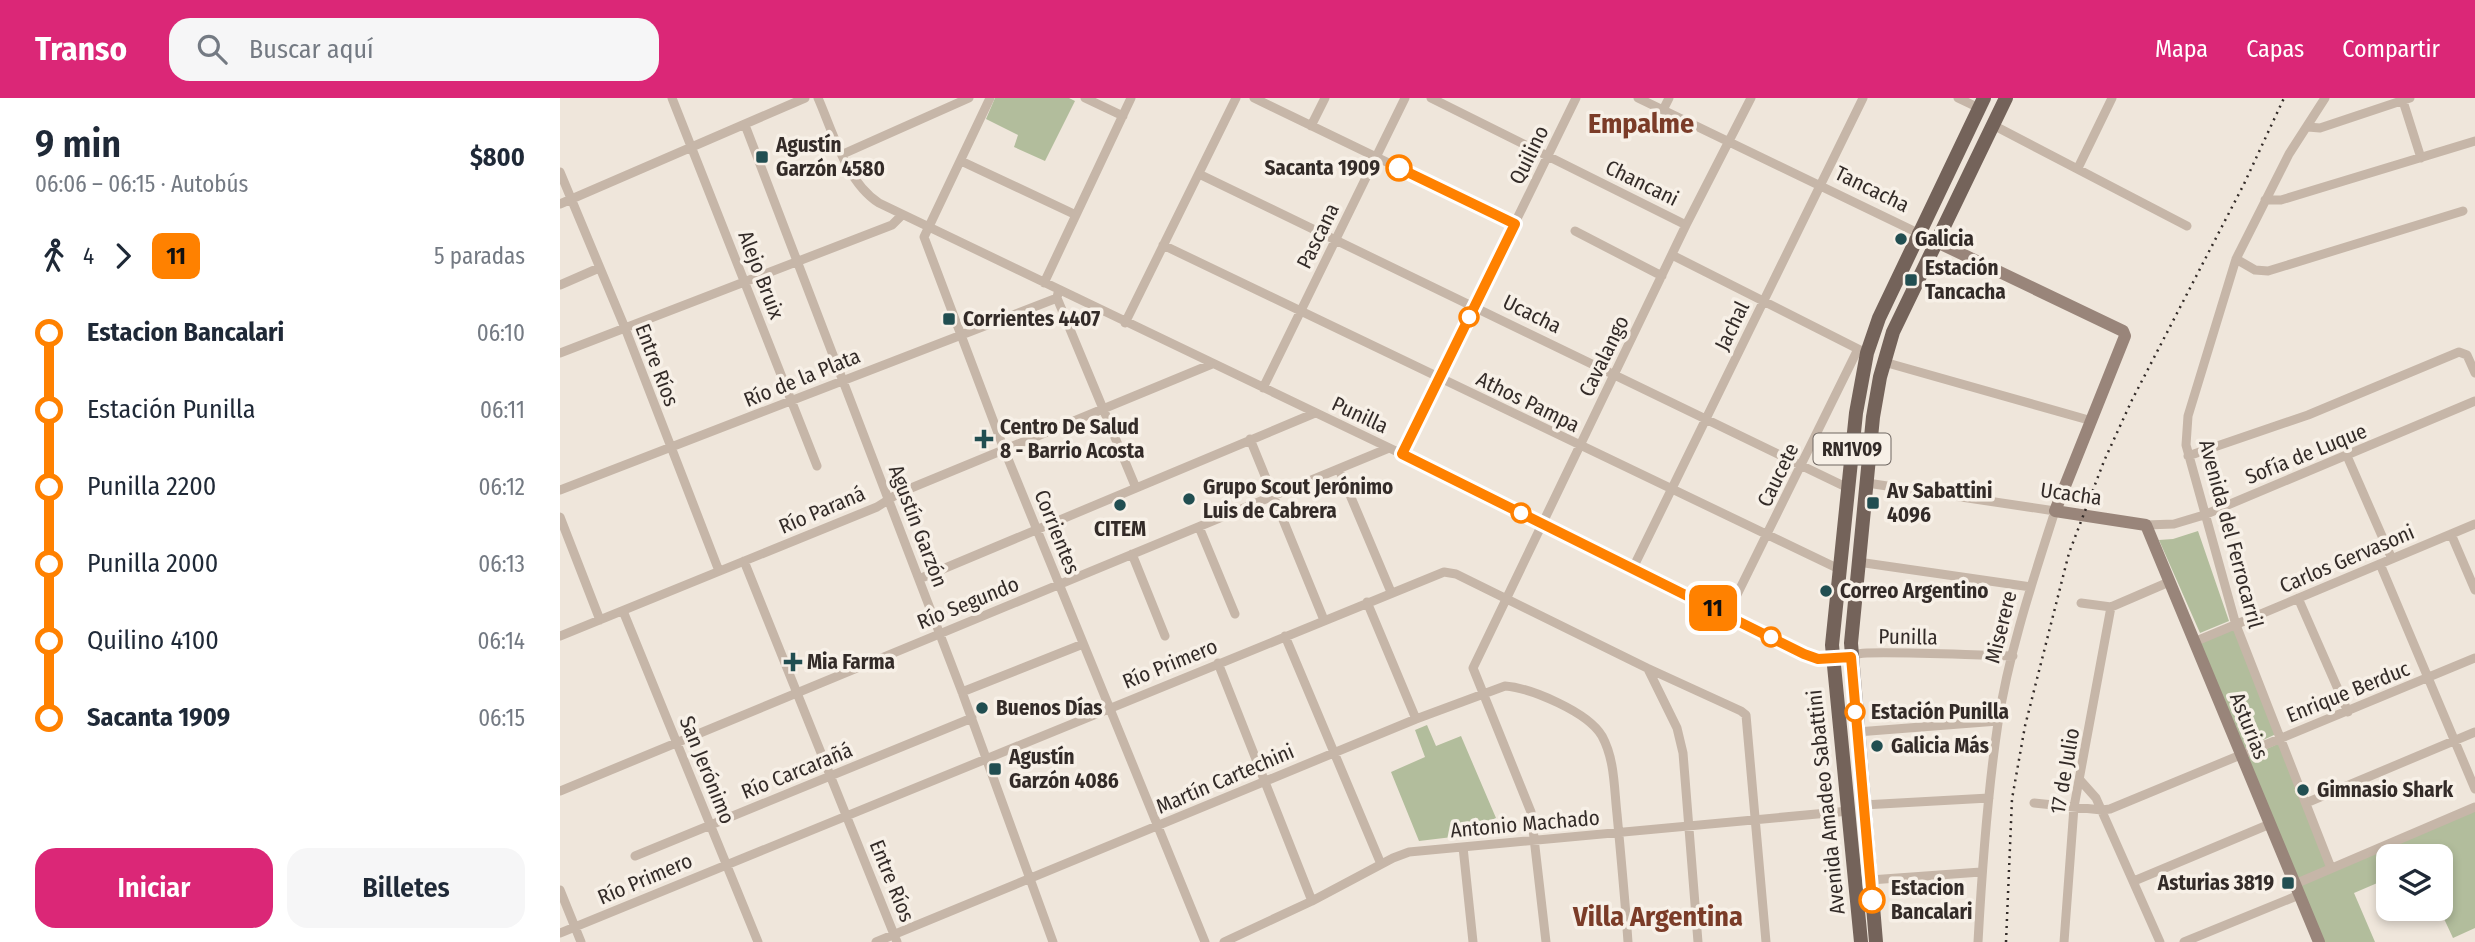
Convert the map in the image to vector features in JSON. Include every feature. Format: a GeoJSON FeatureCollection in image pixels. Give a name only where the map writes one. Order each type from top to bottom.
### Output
{"type":"FeatureCollection","features":[{"type":"Feature","properties":{"kind":"main road","name":"Avenida Amadeo Sabattini"},"geometry":{"type":"LineString","coordinates":[[1876,942],[1851,657],[1873,417],[1893,332],[2006,98]]}},
{"type":"Feature","properties":{"kind":"main road","name":"Avenida Amadeo Sabattini"},"geometry":{"type":"LineString","coordinates":[[1861,942],[1832,634],[1863,351],[1982,103]]}},
{"type":"Feature","properties":{"kind":"street","name":"Alejo Bruix"},"geometry":{"type":"LineString","coordinates":[[672,98],[817,466]]}},
{"type":"Feature","properties":{"kind":"street"},"geometry":{"type":"LineString","coordinates":[[560,204],[806,98]]}},
{"type":"Feature","properties":{"kind":"street"},"geometry":{"type":"LineString","coordinates":[[818,98],[843,154],[969,98]]}},
{"type":"Feature","properties":{"kind":"street"},"geometry":{"type":"LineString","coordinates":[[928,226],[990,98]]}},
{"type":"Feature","properties":{"kind":"street"},"geometry":{"type":"LineString","coordinates":[[1085,98],[1123,116]]}},
{"type":"Feature","properties":{"kind":"street"},"geometry":{"type":"LineString","coordinates":[[1044,283],[1131,98]]}},
{"type":"Feature","properties":{"kind":"street"},"geometry":{"type":"LineString","coordinates":[[1125,323],[1236,98]]}},
{"type":"Feature","properties":{"kind":"street"},"geometry":{"type":"LineString","coordinates":[[1254,98],[1515,224]]}},
{"type":"Feature","properties":{"kind":"street"},"geometry":{"type":"LineString","coordinates":[[1311,126],[1325,98]]}},
{"type":"Feature","properties":{"kind":"street","name":"Pascana"},"geometry":{"type":"LineString","coordinates":[[1264,388],[1405,98]]}},
{"type":"Feature","properties":{"kind":"street","name":"Chancani"},"geometry":{"type":"LineString","coordinates":[[1431,98],[1686,225]]}},
{"type":"Feature","properties":{"kind":"street","name":"Quilino"},"geometry":{"type":"LineString","coordinates":[[1402,454],[1576,98]]}},
{"type":"Feature","properties":{"kind":"street","name":"Tancacha"},"geometry":{"type":"LineString","coordinates":[[1638,98],[2123,331],[2125,336]]}},
{"type":"Feature","properties":{"kind":"street"},"geometry":{"type":"LineString","coordinates":[[1663,110],[1670,98]]}},
{"type":"Feature","properties":{"kind":"street","name":"Cavalango"},"geometry":{"type":"LineString","coordinates":[[1482,693],[1473,668],[1686,225],[1751,98]]}},
{"type":"Feature","properties":{"kind":"street","name":"Jachal"},"geometry":{"type":"LineString","coordinates":[[1633,568],[1863,98]]}},
{"type":"Feature","properties":{"kind":"street"},"geometry":{"type":"LineString","coordinates":[[1958,98],[1982,103]]}},
{"type":"Feature","properties":{"kind":"street"},"geometry":{"type":"LineString","coordinates":[[2078,168],[2112,98]]}},
{"type":"Feature","properties":{"kind":"street","name":"Avenida del Ferrocarril"},"geometry":{"type":"LineString","coordinates":[[2325,98],[2289,154],[2236,260],[2188,416],[2186,444],[2236,625],[2332,868]]}},
{"type":"Feature","properties":{"kind":"street"},"geometry":{"type":"LineString","coordinates":[[2308,127],[2320,128],[2405,99],[2421,158]]}},
{"type":"Feature","properties":{"kind":"street","name":"Agustín Garzón"},"geometry":{"type":"LineString","coordinates":[[745,125],[972,718],[1053,942]]}},
{"type":"Feature","properties":{"kind":"street"},"geometry":{"type":"LineString","coordinates":[[1993,125],[2188,226]]}},
{"type":"Feature","properties":{"kind":"street"},"geometry":{"type":"LineString","coordinates":[[2265,200],[2281,200],[2475,141]]}},
{"type":"Feature","properties":{"kind":"street","name":"Punilla"},"geometry":{"type":"LineString","coordinates":[[843,154],[862,190],[902,215],[1044,283],[1058,294],[1402,454],[1812,657],[1833,660],[1865,653],[2013,656]]}},
{"type":"Feature","properties":{"kind":"street"},"geometry":{"type":"LineString","coordinates":[[961,161],[1076,215]]}},
{"type":"Feature","properties":{"kind":"street","name":"Entre Ríos"},"geometry":{"type":"LineString","coordinates":[[560,172],[625,328],[719,571]]}},
{"type":"Feature","properties":{"kind":"street","name":"Ucacha"},"geometry":{"type":"LineString","coordinates":[[1199,174],[1848,488]]}},
{"type":"Feature","properties":{"kind":"street"},"geometry":{"type":"LineString","coordinates":[[2236,260],[2255,270],[2268,271],[2463,211]]}},
{"type":"Feature","properties":{"kind":"street"},"geometry":{"type":"LineString","coordinates":[[560,353],[892,225],[902,215]]}},
{"type":"Feature","properties":{"kind":"street","name":"Corrientes"},"geometry":{"type":"LineString","coordinates":[[928,226],[924,237],[1004,449],[1205,942]]}},
{"type":"Feature","properties":{"kind":"street"},"geometry":{"type":"LineString","coordinates":[[1575,231],[1662,276]]}},
{"type":"Feature","properties":{"kind":"street","name":"Athos Pampa"},"geometry":{"type":"LineString","coordinates":[[1163,246],[1839,569]]}},
{"type":"Feature","properties":{"kind":"street"},"geometry":{"type":"LineString","coordinates":[[1672,256],[1863,351]]}},
{"type":"Feature","properties":{"kind":"street"},"geometry":{"type":"LineString","coordinates":[[560,285],[599,268]]}},
{"type":"Feature","properties":{"kind":"street"},"geometry":{"type":"LineString","coordinates":[[1058,294],[1136,488]]}},
{"type":"Feature","properties":{"kind":"street","name":"Río de la Plata"},"geometry":{"type":"LineString","coordinates":[[560,490],[1058,294]]}},
{"type":"Feature","properties":{"kind":"street","name":"Miserere"},"geometry":{"type":"LineString","coordinates":[[1978,942],[1981,872],[1998,721],[2013,656],[2054,511],[2125,336]]}},
{"type":"Feature","properties":{"kind":"street","name":"Caucete"},"geometry":{"type":"LineString","coordinates":[[1727,615],[1863,351]]}},
{"type":"Feature","properties":{"kind":"street"},"geometry":{"type":"LineString","coordinates":[[2188,456],[2278,426],[2463,352],[2474,367]]}},
{"type":"Feature","properties":{"kind":"street"},"geometry":{"type":"LineString","coordinates":[[1884,362],[2092,421]]}},
{"type":"Feature","properties":{"kind":"street","name":"Río Paraná"},"geometry":{"type":"LineString","coordinates":[[560,636],[877,507],[888,499],[1004,449],[1212,364]]}},
{"type":"Feature","properties":{"kind":"street","name":"Sofía de Luque"},"geometry":{"type":"LineString","coordinates":[[2146,525],[2174,524],[2204,515],[2475,401]]}},
{"type":"Feature","properties":{"kind":"street"},"geometry":{"type":"LineString","coordinates":[[919,579],[1315,413]]}},
{"type":"Feature","properties":{"kind":"street"},"geometry":{"type":"LineString","coordinates":[[1250,439],[1324,620]]}},
{"type":"Feature","properties":{"kind":"street","name":"Río Segundo"},"geometry":{"type":"LineString","coordinates":[[560,791],[1389,448]]}},
{"type":"Feature","properties":{"kind":"street"},"geometry":{"type":"LineString","coordinates":[[2347,456],[2392,559]]}},
{"type":"Feature","properties":{"kind":"street"},"geometry":{"type":"LineString","coordinates":[[1339,469],[1391,592]]}},
{"type":"Feature","properties":{"kind":"street","name":"Ucacha"},"geometry":{"type":"LineString","coordinates":[[1867,483],[2146,525]]}},
{"type":"Feature","properties":{"kind":"street"},"geometry":{"type":"LineString","coordinates":[[560,517],[600,620]]}},
{"type":"Feature","properties":{"kind":"street","name":"Carlos Gervasoni"},"geometry":{"type":"LineString","coordinates":[[2194,642],[2475,524]]}},
{"type":"Feature","properties":{"kind":"street","name":"Asturias"},"geometry":{"type":"LineString","coordinates":[[2146,525],[2319,942]]}},
{"type":"Feature","properties":{"kind":"street"},"geometry":{"type":"LineString","coordinates":[[1199,527],[1235,614]]}},
{"type":"Feature","properties":{"kind":"street"},"geometry":{"type":"LineString","coordinates":[[2451,534],[2475,590]]}},
{"type":"Feature","properties":{"kind":"street"},"geometry":{"type":"LineString","coordinates":[[1132,554],[1165,636]]}},
{"type":"Feature","properties":{"kind":"street","name":"Entre Ríos"},"geometry":{"type":"LineString","coordinates":[[744,561],[896,938]]}},
{"type":"Feature","properties":{"kind":"street"},"geometry":{"type":"LineString","coordinates":[[1858,562],[2031,587]]}},
{"type":"Feature","properties":{"kind":"street"},"geometry":{"type":"LineString","coordinates":[[2380,564],[2475,789]]}},
{"type":"Feature","properties":{"kind":"street","name":"Río Primero"},"geometry":{"type":"LineString","coordinates":[[560,933],[1437,573],[1451,572],[1741,711],[1746,715],[1756,820]]}},
{"type":"Feature","properties":{"kind":"street"},"geometry":{"type":"LineString","coordinates":[[2081,603],[2111,607],[2169,582]]}},
{"type":"Feature","properties":{"kind":"street"},"geometry":{"type":"LineString","coordinates":[[2298,598],[2348,712]]}},
{"type":"Feature","properties":{"kind":"street"},"geometry":{"type":"LineString","coordinates":[[1367,602],[1416,719]]}},
{"type":"Feature","properties":{"kind":"street","name":"17 de Julio"},"geometry":{"type":"LineString","coordinates":[[2064,942],[2074,807],[2111,607]]}},
{"type":"Feature","properties":{"kind":"street","name":"San Jerónimo"},"geometry":{"type":"LineString","coordinates":[[623,611],[758,942]]}},
{"type":"Feature","properties":{"kind":"street"},"geometry":{"type":"LineString","coordinates":[[1285,636],[1381,864]]}},
{"type":"Feature","properties":{"kind":"street"},"geometry":{"type":"LineString","coordinates":[[962,692],[1083,644]]}},
{"type":"Feature","properties":{"kind":"street","name":"Enrique Berduc"},"geometry":{"type":"LineString","coordinates":[[2034,803],[2102,810],[2475,658]]}},
{"type":"Feature","properties":{"kind":"street"},"geometry":{"type":"LineString","coordinates":[[1218,663],[1312,901]]}},
{"type":"Feature","properties":{"kind":"street"},"geometry":{"type":"LineString","coordinates":[[1647,668],[1681,741],[1698,942]]}},
{"type":"Feature","properties":{"kind":"street","name":"Martín Cartechini"},"geometry":{"type":"LineString","coordinates":[[876,942],[896,938],[1029,879],[1334,752],[1505,686],[1520,687],[1573,710],[1601,735],[1608,751],[1619,832]]}},
{"type":"Feature","properties":{"kind":"street"},"geometry":{"type":"LineString","coordinates":[[1482,693],[1529,806],[1546,942]]}},
{"type":"Feature","properties":{"kind":"street","name":"Río Carcarañá"},"geometry":{"type":"LineString","coordinates":[[635,856],[972,718]]}},
{"type":"Feature","properties":{"kind":"street"},"geometry":{"type":"LineString","coordinates":[[1857,732],[1998,721]]}},
{"type":"Feature","properties":{"kind":"street"},"geometry":{"type":"LineString","coordinates":[[2306,803],[2475,732]]}},
{"type":"Feature","properties":{"kind":"street"},"geometry":{"type":"LineString","coordinates":[[2080,779],[2096,797],[2160,942]]}},
{"type":"Feature","properties":{"kind":"street"},"geometry":{"type":"LineString","coordinates":[[1863,805],[1989,798]]}},
{"type":"Feature","properties":{"kind":"street"},"geometry":{"type":"LineString","coordinates":[[2184,942],[2297,889],[2332,868],[2475,807]]}},
{"type":"Feature","properties":{"kind":"street","name":"Antonio Machado"},"geometry":{"type":"LineString","coordinates":[[1224,942],[1409,852],[1849,811]]}},
{"type":"Feature","properties":{"kind":"street"},"geometry":{"type":"LineString","coordinates":[[1756,820],[1766,942]]}},
{"type":"Feature","properties":{"kind":"street"},"geometry":{"type":"LineString","coordinates":[[2134,881],[2270,824]]}},
{"type":"Feature","properties":{"kind":"street"},"geometry":{"type":"LineString","coordinates":[[1619,832],[1628,942]]}},
{"type":"Feature","properties":{"kind":"street"},"geometry":{"type":"LineString","coordinates":[[1463,846],[1473,942]]}},
{"type":"Feature","properties":{"kind":"street"},"geometry":{"type":"LineString","coordinates":[[1870,880],[1981,872]]}},
{"type":"Feature","properties":{"kind":"street"},"geometry":{"type":"LineString","coordinates":[[560,890],[581,942]]}},
{"type":"Feature","properties":{"kind":"street"},"geometry":{"type":"LineString","coordinates":[[1868,942],[1876,942]]}},
{"type":"Feature","properties":{"kind":"green space"},"geometry":{"type":"Polygon","coordinates":[[[995,98],[1069,98],[1075,101],[1045,161],[1014,147],[1018,135],[986,119],[995,98]]]}},
{"type":"Feature","properties":{"kind":"green space"},"geometry":{"type":"Polygon","coordinates":[[[2198,531],[2229,621],[2200,633],[2159,540],[2173,539],[2198,531]]]}},
{"type":"Feature","properties":{"kind":"green space"},"geometry":{"type":"Polygon","coordinates":[[[2235,628],[2276,734],[2242,750],[2198,644],[2235,628]]]}},
{"type":"Feature","properties":{"kind":"green space"},"geometry":{"type":"Polygon","coordinates":[[[1427,725],[1436,746],[1461,736],[1496,818],[1469,830],[1469,835],[1419,841],[1391,772],[1425,757],[1415,730],[1427,725]]]}},
{"type":"Feature","properties":{"kind":"green space"},"geometry":{"type":"Polygon","coordinates":[[[2280,743],[2329,867],[2296,881],[2245,758],[2280,743]]]}},
{"type":"Feature","properties":{"kind":"green space"},"geometry":{"type":"Polygon","coordinates":[[[2475,809],[2475,928],[2453,938],[2445,921],[2453,921],[2453,844],[2393,844],[2475,809]]]}},
{"type":"Feature","properties":{"kind":"green space"},"geometry":{"type":"Polygon","coordinates":[[[2376,851],[2376,884],[2354,893],[2375,942],[2321,942],[2297,885],[2376,851]]]}},
{"type":"Feature","properties":{"kind":"railway"},"geometry":{"type":"LineString","coordinates":[[2006,942],[2012,799],[2025,726],[2069,553],[2104,461],[2132,400],[2244,184],[2284,98]]}},
{"type":"Feature","properties":{"kind":"bus line","name":"11"},"geometry":{"type":"LineString","coordinates":[[1399,168],[1515,224],[1402,454],[1804,654],[1833,660],[1851,657],[1872,900]]}},
{"type":"Feature","properties":{"kind":"place","name":"Agustín Garzón 4580"},"geometry":{"type":"Point","coordinates":[762,157]}},
{"type":"Feature","properties":{"kind":"place","name":"Sacanta 1909"},"geometry":{"type":"Point","coordinates":[1399,168]}},
{"type":"Feature","properties":{"kind":"place","name":"Galicia"},"geometry":{"type":"Point","coordinates":[1901,239]}},
{"type":"Feature","properties":{"kind":"place","name":"Estación Tancacha"},"geometry":{"type":"Point","coordinates":[1911,280]}},
{"type":"Feature","properties":{"kind":"place","name":"Corrientes 4407"},"geometry":{"type":"Point","coordinates":[949,319]}},
{"type":"Feature","properties":{"kind":"place","name":"Centro De Salud 8 - Barrio Acosta"},"geometry":{"type":"Point","coordinates":[984,439]}},
{"type":"Feature","properties":{"kind":"place","name":"Grupo Scout Jerónimo Luis de Cabrera"},"geometry":{"type":"Point","coordinates":[1189,499]}},
{"type":"Feature","properties":{"kind":"place","name":"Av Sabattini 4096"},"geometry":{"type":"Point","coordinates":[1873,503]}},
{"type":"Feature","properties":{"kind":"place","name":"CITEM"},"geometry":{"type":"Point","coordinates":[1120,505]}},
{"type":"Feature","properties":{"kind":"place","name":"Correo Argentino"},"geometry":{"type":"Point","coordinates":[1826,591]}},
{"type":"Feature","properties":{"kind":"place","name":"Mia Farma"},"geometry":{"type":"Point","coordinates":[793,662]}},
{"type":"Feature","properties":{"kind":"place","name":"Buenos Días"},"geometry":{"type":"Point","coordinates":[982,708]}},
{"type":"Feature","properties":{"kind":"place","name":"Estación Punilla"},"geometry":{"type":"Point","coordinates":[1855,712]}},
{"type":"Feature","properties":{"kind":"place","name":"Galicia Más"},"geometry":{"type":"Point","coordinates":[1877,746]}},
{"type":"Feature","properties":{"kind":"place","name":"Agustín Garzón 4086"},"geometry":{"type":"Point","coordinates":[995,769]}},
{"type":"Feature","properties":{"kind":"place","name":"Gimnasio Shark"},"geometry":{"type":"Point","coordinates":[2303,790]}},
{"type":"Feature","properties":{"kind":"place","name":"Asturias 3819"},"geometry":{"type":"Point","coordinates":[2288,883]}},
{"type":"Feature","properties":{"kind":"place","name":"Estacion Bancalari"},"geometry":{"type":"Point","coordinates":[1872,900]}},
{"type":"Feature","properties":{"kind":"district","name":"Empalme"},"geometry":{"type":"Point","coordinates":[1641,123]}},
{"type":"Feature","properties":{"kind":"district","name":"Villa Argentina"},"geometry":{"type":"Point","coordinates":[1658,916]}}]}
